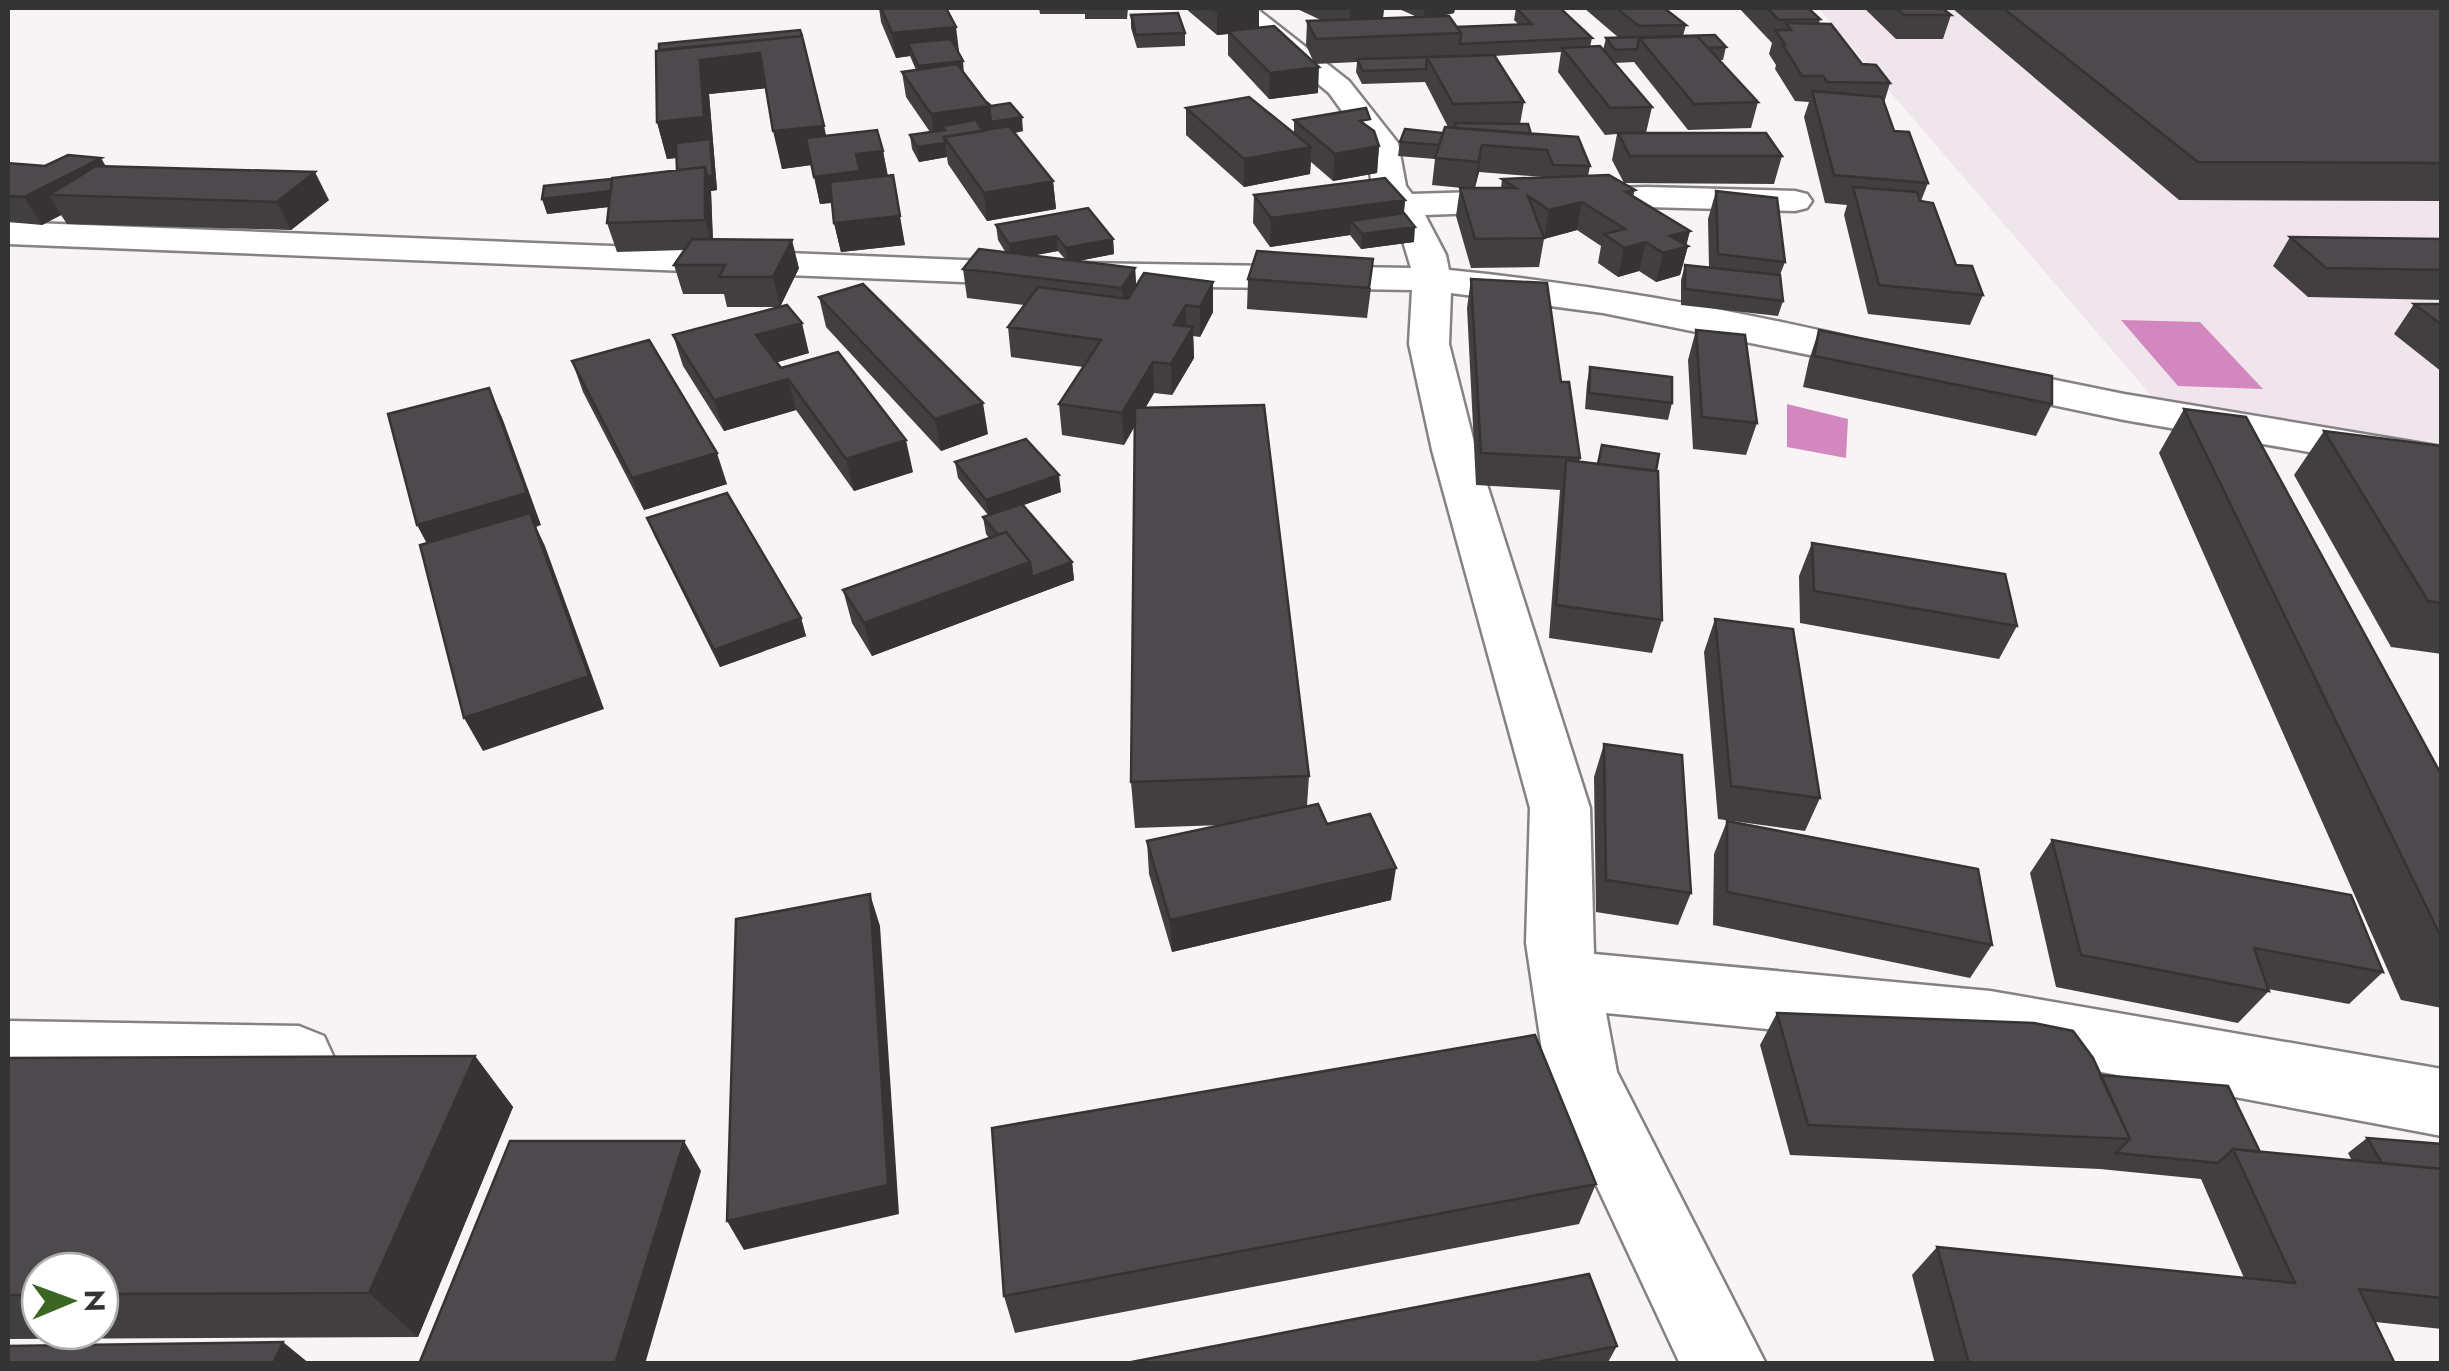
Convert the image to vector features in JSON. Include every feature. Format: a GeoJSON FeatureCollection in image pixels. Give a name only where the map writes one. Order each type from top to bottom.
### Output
{"type":"FeatureCollection","features":[{"type":"Feature","properties":{"kind":"street"},"geometry":{"type":"LineString","coordinates":[[1240,8],[1339,87],[1382,143],[1389,186],[1428,255],[1432,280],[1430,344],[1454,450],[1560,808],[1559,943],[1582,1077],[1724,1364]]}},
{"type":"Feature","properties":{"kind":"street"},"geometry":{"type":"LineString","coordinates":[[1402,205],[1646,197],[1795,201]]}},
{"type":"Feature","properties":{"kind":"street"},"geometry":{"type":"LineString","coordinates":[[8,233],[298,241],[1056,275],[1220,273],[1432,280],[1644,309],[2124,408],[2442,461]]}},
{"type":"Feature","properties":{"kind":"street"},"geometry":{"type":"LineString","coordinates":[[1564,980],[1990,1020],[2442,1103]]}},
{"type":"Feature","properties":{"kind":"street"},"geometry":{"type":"LineString","coordinates":[[8,1053],[357,1059]]}},
{"type":"Feature","properties":{"kind":"shaded area"},"geometry":{"type":"Polygon","coordinates":[[[1818,8],[2441,8],[2441,447],[2160,406],[1818,8]]]}},
{"type":"Feature","properties":{"kind":"shaded area"},"geometry":{"type":"Polygon","coordinates":[[[2121,320],[2200,322],[2263,389],[2178,386],[2121,320]]]}},
{"type":"Feature","properties":{"kind":"shaded area"},"geometry":{"type":"Polygon","coordinates":[[[1787,404],[1848,419],[1846,458],[1787,447],[1787,404]]]}},
{"type":"Feature","properties":{"kind":"building"},"geometry":{"type":"Polygon","coordinates":[[[881,8],[946,8],[956,27],[892,33],[881,8]]]}},
{"type":"Feature","properties":{"kind":"building"},"geometry":{"type":"Polygon","coordinates":[[[1516,8],[1560,8],[1592,38],[1460,44],[1457,27],[1532,24],[1516,8]]]}},
{"type":"Feature","properties":{"kind":"building"},"geometry":{"type":"Polygon","coordinates":[[[1616,8],[1664,8],[1686,25],[1639,26],[1616,8]]]}},
{"type":"Feature","properties":{"kind":"building"},"geometry":{"type":"Polygon","coordinates":[[[1767,8],[1808,8],[1820,19],[1779,20],[1767,8]]]}},
{"type":"Feature","properties":{"kind":"building"},"geometry":{"type":"Polygon","coordinates":[[[1896,8],[1942,8],[1951,15],[1904,15],[1896,8]]]}},
{"type":"Feature","properties":{"kind":"building"},"geometry":{"type":"Polygon","coordinates":[[[2003,8],[2442,8],[2442,163],[2198,162],[2003,8]]]}},
{"type":"Feature","properties":{"kind":"building"},"geometry":{"type":"Polygon","coordinates":[[[1178,13],[1185,33],[1136,35],[1131,15],[1178,13]]]}},
{"type":"Feature","properties":{"kind":"building"},"geometry":{"type":"Polygon","coordinates":[[[1449,16],[1461,33],[1316,39],[1307,21],[1449,16]]]}},
{"type":"Feature","properties":{"kind":"building"},"geometry":{"type":"Polygon","coordinates":[[[1786,23],[1831,24],[1862,64],[1876,65],[1890,83],[1827,82],[1823,76],[1802,76],[1775,30],[1791,30],[1786,23]]]}},
{"type":"Feature","properties":{"kind":"building"},"geometry":{"type":"Polygon","coordinates":[[[1274,26],[1319,67],[1270,73],[1228,31],[1274,26]]]}},
{"type":"Feature","properties":{"kind":"building"},"geometry":{"type":"Polygon","coordinates":[[[800,30],[802,36],[659,50],[659,44],[800,30]]]}},
{"type":"Feature","properties":{"kind":"building"},"geometry":{"type":"Polygon","coordinates":[[[1715,35],[1726,47],[1708,48],[1697,36],[1639,38],[1637,49],[1615,50],[1606,38],[1715,35]]]}},
{"type":"Feature","properties":{"kind":"building"},"geometry":{"type":"Polygon","coordinates":[[[802,36],[824,126],[773,131],[760,53],[700,60],[704,117],[657,122],[656,51],[802,36]]]}},
{"type":"Feature","properties":{"kind":"building"},"geometry":{"type":"Polygon","coordinates":[[[1697,36],[1758,102],[1694,104],[1639,38],[1697,36]]]}},
{"type":"Feature","properties":{"kind":"building"},"geometry":{"type":"Polygon","coordinates":[[[951,39],[963,61],[918,66],[908,43],[951,39]]]}},
{"type":"Feature","properties":{"kind":"building"},"geometry":{"type":"Polygon","coordinates":[[[1600,46],[1652,107],[1610,108],[1562,48],[1600,46]]]}},
{"type":"Feature","properties":{"kind":"building"},"geometry":{"type":"Polygon","coordinates":[[[1494,55],[1524,102],[1453,104],[1427,57],[1494,55]]]}},
{"type":"Feature","properties":{"kind":"building"},"geometry":{"type":"Polygon","coordinates":[[[1427,57],[1426,69],[1363,71],[1357,59],[1427,57]]]}},
{"type":"Feature","properties":{"kind":"building"},"geometry":{"type":"Polygon","coordinates":[[[957,64],[989,106],[931,114],[902,72],[957,64]]]}},
{"type":"Feature","properties":{"kind":"building"},"geometry":{"type":"Polygon","coordinates":[[[1812,91],[1882,97],[1894,131],[1909,132],[1928,183],[1834,175],[1812,91]]]}},
{"type":"Feature","properties":{"kind":"building"},"geometry":{"type":"Polygon","coordinates":[[[1249,97],[1311,147],[1244,159],[1186,108],[1249,97]]]}},
{"type":"Feature","properties":{"kind":"building"},"geometry":{"type":"Polygon","coordinates":[[[984,100],[991,106],[1010,103],[1022,117],[991,122],[984,100]]]}},
{"type":"Feature","properties":{"kind":"building"},"geometry":{"type":"Polygon","coordinates":[[[1366,108],[1370,119],[1360,121],[1374,131],[1379,146],[1335,154],[1294,120],[1366,108]]]}},
{"type":"Feature","properties":{"kind":"building"},"geometry":{"type":"Polygon","coordinates":[[[976,120],[983,131],[944,137],[945,143],[917,147],[910,135],[945,130],[942,126],[976,120]]]}},
{"type":"Feature","properties":{"kind":"building"},"geometry":{"type":"Polygon","coordinates":[[[1455,123],[1528,124],[1531,134],[1456,128],[1455,123]]]}},
{"type":"Feature","properties":{"kind":"building"},"geometry":{"type":"Polygon","coordinates":[[[1009,126],[1053,181],[984,193],[944,137],[1009,126]]]}},
{"type":"Feature","properties":{"kind":"building"},"geometry":{"type":"Polygon","coordinates":[[[1445,127],[1578,137],[1590,166],[1553,165],[1547,150],[1482,145],[1478,162],[1435,158],[1445,127]]]}},
{"type":"Feature","properties":{"kind":"building"},"geometry":{"type":"Polygon","coordinates":[[[1405,129],[1443,133],[1439,145],[1400,142],[1405,129]]]}},
{"type":"Feature","properties":{"kind":"building"},"geometry":{"type":"Polygon","coordinates":[[[877,130],[883,151],[856,154],[860,171],[814,177],[806,138],[877,130]]]}},
{"type":"Feature","properties":{"kind":"building"},"geometry":{"type":"Polygon","coordinates":[[[1618,133],[1766,133],[1782,156],[1630,156],[1618,133]]]}},
{"type":"Feature","properties":{"kind":"building"},"geometry":{"type":"Polygon","coordinates":[[[710,139],[713,176],[707,176],[705,167],[677,170],[676,143],[710,139]]]}},
{"type":"Feature","properties":{"kind":"building"},"geometry":{"type":"Polygon","coordinates":[[[68,155],[101,158],[24,197],[8,196],[8,163],[45,166],[68,155]]]}},
{"type":"Feature","properties":{"kind":"building"},"geometry":{"type":"Polygon","coordinates":[[[96,166],[315,172],[277,202],[49,195],[96,166]]]}},
{"type":"Feature","properties":{"kind":"building"},"geometry":{"type":"Polygon","coordinates":[[[705,167],[705,220],[607,223],[612,178],[705,167]]]}},
{"type":"Feature","properties":{"kind":"building"},"geometry":{"type":"Polygon","coordinates":[[[893,175],[900,216],[834,223],[830,182],[893,175]]]}},
{"type":"Feature","properties":{"kind":"building"},"geometry":{"type":"Polygon","coordinates":[[[1609,175],[1635,190],[1626,192],[1690,231],[1670,236],[1688,246],[1663,253],[1646,242],[1624,248],[1604,234],[1625,229],[1582,202],[1549,210],[1528,196],[1544,238],[1475,239],[1460,188],[1516,188],[1502,179],[1609,175]]]}},
{"type":"Feature","properties":{"kind":"building"},"geometry":{"type":"Polygon","coordinates":[[[1385,178],[1405,200],[1271,218],[1254,195],[1385,178]]]}},
{"type":"Feature","properties":{"kind":"building"},"geometry":{"type":"Polygon","coordinates":[[[612,179],[611,191],[542,199],[544,186],[612,179]]]}},
{"type":"Feature","properties":{"kind":"building"},"geometry":{"type":"Polygon","coordinates":[[[1853,187],[1917,192],[1920,201],[1933,203],[1956,265],[1972,266],[1983,295],[1879,285],[1853,187]]]}},
{"type":"Feature","properties":{"kind":"building"},"geometry":{"type":"Polygon","coordinates":[[[1716,191],[1777,198],[1785,262],[1718,254],[1716,191]]]}},
{"type":"Feature","properties":{"kind":"building"},"geometry":{"type":"Polygon","coordinates":[[[1088,208],[1113,239],[1066,248],[1056,236],[1009,244],[996,225],[1088,208]]]}},
{"type":"Feature","properties":{"kind":"building"},"geometry":{"type":"Polygon","coordinates":[[[1404,213],[1415,227],[1362,234],[1351,221],[1404,213]]]}},
{"type":"Feature","properties":{"kind":"building"},"geometry":{"type":"Polygon","coordinates":[[[2290,237],[2442,239],[2442,270],[2326,268],[2290,237]]]}},
{"type":"Feature","properties":{"kind":"building"},"geometry":{"type":"Polygon","coordinates":[[[692,239],[792,240],[773,277],[719,277],[725,265],[674,265],[692,239]]]}},
{"type":"Feature","properties":{"kind":"building"},"geometry":{"type":"Polygon","coordinates":[[[979,249],[1135,268],[1122,288],[963,269],[979,249]]]}},
{"type":"Feature","properties":{"kind":"building"},"geometry":{"type":"Polygon","coordinates":[[[1257,251],[1373,259],[1369,288],[1248,279],[1257,251]]]}},
{"type":"Feature","properties":{"kind":"building"},"geometry":{"type":"Polygon","coordinates":[[[1685,265],[1780,275],[1783,301],[1685,289],[1685,265]]]}},
{"type":"Feature","properties":{"kind":"building"},"geometry":{"type":"Polygon","coordinates":[[[1144,273],[1213,282],[1200,307],[1186,305],[1174,325],[1193,327],[1171,364],[1153,362],[1122,413],[1059,404],[1101,340],[1008,327],[1038,287],[1128,299],[1144,273]]]}},
{"type":"Feature","properties":{"kind":"building"},"geometry":{"type":"Polygon","coordinates":[[[1471,279],[1547,283],[1561,382],[1569,382],[1580,458],[1481,453],[1471,279]]]}},
{"type":"Feature","properties":{"kind":"building"},"geometry":{"type":"Polygon","coordinates":[[[863,284],[983,403],[935,419],[819,297],[863,284]]]}},
{"type":"Feature","properties":{"kind":"building"},"geometry":{"type":"Polygon","coordinates":[[[2414,304],[2442,304],[2442,325],[2414,304]]]}},
{"type":"Feature","properties":{"kind":"building"},"geometry":{"type":"Polygon","coordinates":[[[787,305],[802,323],[756,335],[781,368],[838,352],[906,440],[846,459],[788,379],[714,400],[673,335],[787,305]]]}},
{"type":"Feature","properties":{"kind":"building"},"geometry":{"type":"Polygon","coordinates":[[[1696,330],[1745,335],[1757,423],[1702,417],[1696,330]]]}},
{"type":"Feature","properties":{"kind":"building"},"geometry":{"type":"Polygon","coordinates":[[[1819,330],[2052,376],[2052,404],[1814,356],[1819,330]]]}},
{"type":"Feature","properties":{"kind":"building"},"geometry":{"type":"Polygon","coordinates":[[[649,340],[717,453],[632,478],[572,361],[649,340]]]}},
{"type":"Feature","properties":{"kind":"building"},"geometry":{"type":"Polygon","coordinates":[[[1590,367],[1672,377],[1672,403],[1589,393],[1590,367]]]}},
{"type":"Feature","properties":{"kind":"building"},"geometry":{"type":"Polygon","coordinates":[[[489,388],[527,493],[417,525],[388,414],[489,388]]]}},
{"type":"Feature","properties":{"kind":"building"},"geometry":{"type":"Polygon","coordinates":[[[1264,405],[1309,776],[1131,782],[1135,408],[1264,405]]]}},
{"type":"Feature","properties":{"kind":"building"},"geometry":{"type":"Polygon","coordinates":[[[2184,409],[2246,417],[2442,776],[2442,939],[2184,409]]]}},
{"type":"Feature","properties":{"kind":"building"},"geometry":{"type":"Polygon","coordinates":[[[2324,431],[2442,446],[2442,603],[2428,601],[2324,431]]]}},
{"type":"Feature","properties":{"kind":"building"},"geometry":{"type":"Polygon","coordinates":[[[1026,439],[1059,475],[986,500],[955,462],[1026,439]]]}},
{"type":"Feature","properties":{"kind":"building"},"geometry":{"type":"Polygon","coordinates":[[[1602,445],[1659,454],[1656,471],[1598,464],[1602,445]]]}},
{"type":"Feature","properties":{"kind":"building"},"geometry":{"type":"Polygon","coordinates":[[[1566,460],[1658,471],[1662,620],[1556,605],[1566,460]]]}},
{"type":"Feature","properties":{"kind":"building"},"geometry":{"type":"Polygon","coordinates":[[[727,493],[801,618],[714,650],[647,518],[727,493]]]}},
{"type":"Feature","properties":{"kind":"building"},"geometry":{"type":"Polygon","coordinates":[[[1022,504],[1072,562],[1032,577],[1030,562],[1006,532],[998,535],[983,517],[1022,504]]]}},
{"type":"Feature","properties":{"kind":"building"},"geometry":{"type":"Polygon","coordinates":[[[530,513],[589,676],[464,718],[420,545],[530,513]]]}},
{"type":"Feature","properties":{"kind":"building"},"geometry":{"type":"Polygon","coordinates":[[[1006,532],[1030,562],[864,623],[843,590],[1006,532]]]}},
{"type":"Feature","properties":{"kind":"building"},"geometry":{"type":"Polygon","coordinates":[[[1812,543],[2005,574],[2017,626],[1814,591],[1812,543]]]}},
{"type":"Feature","properties":{"kind":"building"},"geometry":{"type":"Polygon","coordinates":[[[1715,619],[1793,629],[1820,798],[1731,786],[1715,619]]]}},
{"type":"Feature","properties":{"kind":"building"},"geometry":{"type":"Polygon","coordinates":[[[1604,744],[1682,755],[1691,893],[1606,880],[1604,744]]]}},
{"type":"Feature","properties":{"kind":"building"},"geometry":{"type":"Polygon","coordinates":[[[1318,804],[1327,824],[1370,814],[1396,868],[1170,920],[1147,841],[1318,804]]]}},
{"type":"Feature","properties":{"kind":"building"},"geometry":{"type":"Polygon","coordinates":[[[1727,821],[1978,869],[1992,945],[1727,892],[1727,821]]]}},
{"type":"Feature","properties":{"kind":"building"},"geometry":{"type":"Polygon","coordinates":[[[2052,840],[2351,895],[2383,972],[2254,948],[2269,991],[2081,955],[2052,840]]]}},
{"type":"Feature","properties":{"kind":"building"},"geometry":{"type":"Polygon","coordinates":[[[870,894],[888,1185],[727,1221],[736,919],[870,894]]]}},
{"type":"Feature","properties":{"kind":"building"},"geometry":{"type":"Polygon","coordinates":[[[1777,1013],[2034,1023],[2073,1031],[2093,1058],[2130,1139],[1808,1125],[1777,1013]]]}},
{"type":"Feature","properties":{"kind":"building"},"geometry":{"type":"Polygon","coordinates":[[[1535,1035],[1596,1184],[1004,1296],[992,1128],[1535,1035]]]}},
{"type":"Feature","properties":{"kind":"building"},"geometry":{"type":"Polygon","coordinates":[[[475,1056],[369,1293],[120,1294],[120,1251],[20,1251],[20,1295],[8,1295],[8,1058],[475,1056]]]}},
{"type":"Feature","properties":{"kind":"building"},"geometry":{"type":"Polygon","coordinates":[[[2100,1075],[2228,1086],[2260,1152],[2233,1149],[2218,1163],[2116,1153],[2130,1139],[2100,1075]]]}},
{"type":"Feature","properties":{"kind":"building"},"geometry":{"type":"Polygon","coordinates":[[[2367,1138],[2442,1144],[2442,1169],[2382,1163],[2367,1138]]]}},
{"type":"Feature","properties":{"kind":"building"},"geometry":{"type":"Polygon","coordinates":[[[510,1141],[684,1141],[615,1364],[419,1364],[510,1141]]]}},
{"type":"Feature","properties":{"kind":"building"},"geometry":{"type":"Polygon","coordinates":[[[2233,1149],[2442,1169],[2442,1298],[2359,1289],[2395,1364],[1969,1364],[1937,1247],[2295,1283],[2233,1149]]]}},
{"type":"Feature","properties":{"kind":"building"},"geometry":{"type":"Polygon","coordinates":[[[1589,1274],[1617,1346],[1527,1364],[1121,1364],[1589,1274]]]}},
{"type":"Feature","properties":{"kind":"building"},"geometry":{"type":"Polygon","coordinates":[[[283,1342],[273,1364],[8,1364],[8,1346],[20,1346],[20,1351],[120,1351],[120,1344],[283,1342]]]}}]}
